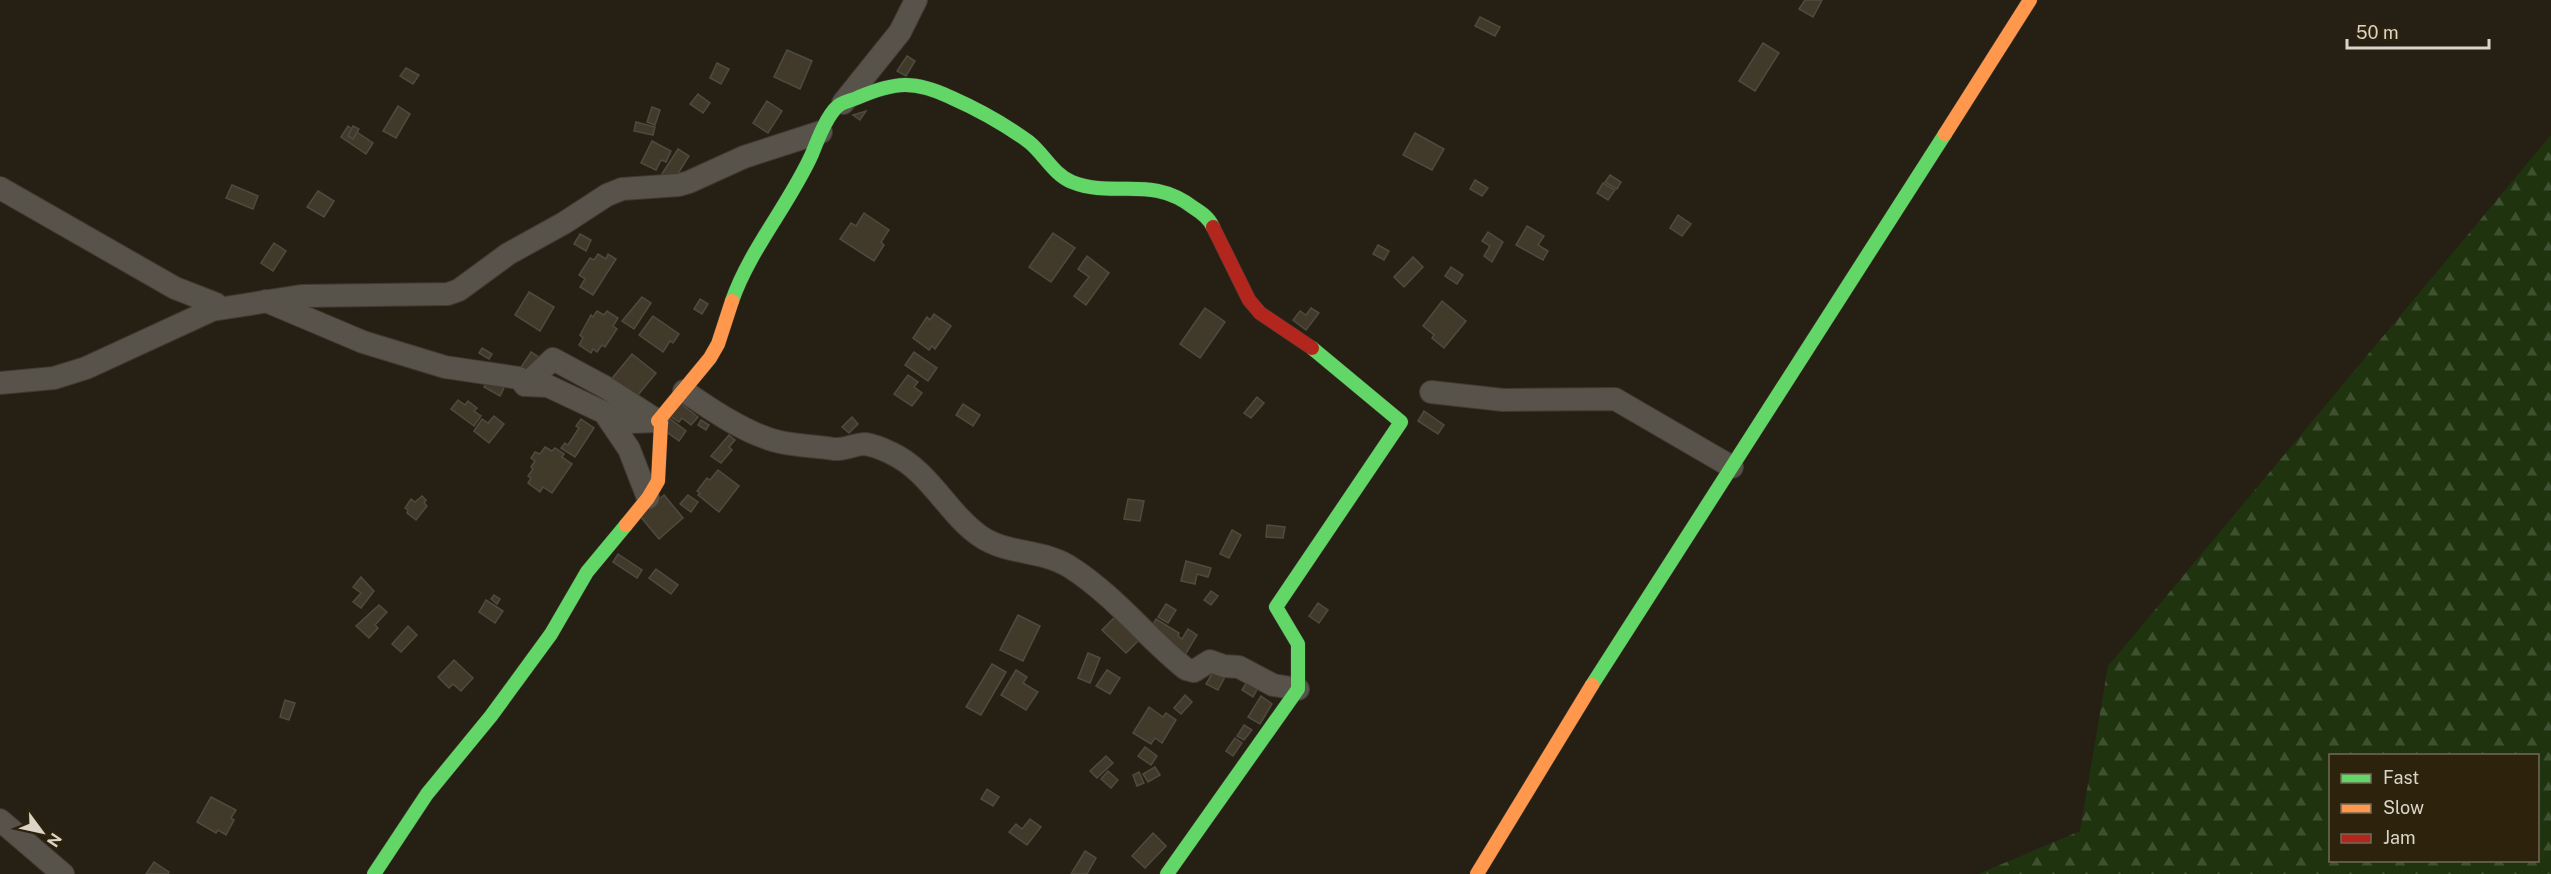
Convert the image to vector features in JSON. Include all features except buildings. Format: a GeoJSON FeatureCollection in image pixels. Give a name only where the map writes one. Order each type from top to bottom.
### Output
{"type":"FeatureCollection","features":[{"type":"Feature","properties":{"kind":"street"},"geometry":{"type":"LineString","coordinates":[[843,104],[900,32],[916,0]]}},
{"type":"Feature","properties":{"kind":"street"},"geometry":{"type":"LineString","coordinates":[[1477,874],[1623,634],[2031,0]]}},
{"type":"Feature","properties":{"kind":"street"},"geometry":{"type":"LineString","coordinates":[[265,300],[363,342],[445,367],[519,378],[525,385],[548,386],[606,415],[631,422],[658,421],[684,391],[718,344],[739,280],[799,182],[821,132],[838,106],[879,88],[897,84],[923,87],[950,97],[1030,143],[1061,175],[1072,182],[1097,188],[1143,187],[1175,195],[1191,205],[1210,220],[1249,300],[1260,313],[1324,356],[1401,422],[1276,607],[1298,644],[1298,689],[1167,874]]}},
{"type":"Feature","properties":{"kind":"street"},"geometry":{"type":"LineString","coordinates":[[0,383],[54,378],[86,368],[212,310],[301,296],[448,294],[459,290],[508,254],[564,223],[607,195],[622,189],[679,185],[732,162],[821,132]]}},
{"type":"Feature","properties":{"kind":"street"},"geometry":{"type":"LineString","coordinates":[[0,188],[175,288],[216,304]]}},
{"type":"Feature","properties":{"kind":"street"},"geometry":{"type":"LineString","coordinates":[[375,874],[427,794],[491,716],[551,634],[587,572],[648,498],[658,476],[661,423],[605,387],[553,359],[525,385]]}},
{"type":"Feature","properties":{"kind":"street"},"geometry":{"type":"LineString","coordinates":[[684,391],[712,410],[779,442],[838,449],[865,444],[891,453],[925,479],[965,525],[982,538],[1001,547],[1034,552],[1070,567],[1119,604],[1186,669],[1194,671],[1210,661],[1224,666],[1239,667],[1273,685],[1298,689]]}},
{"type":"Feature","properties":{"kind":"street"},"geometry":{"type":"LineString","coordinates":[[1431,392],[1503,400],[1615,399],[1732,467]]}},
{"type":"Feature","properties":{"kind":"street"},"geometry":{"type":"LineString","coordinates":[[606,415],[629,449],[648,498]]}},
{"type":"Feature","properties":{"kind":"street"},"geometry":{"type":"LineString","coordinates":[[0,820],[63,874]]}},
{"type":"Feature","properties":{"kind":"green space"},"geometry":{"type":"Polygon","coordinates":[[[2551,135],[2551,874],[1978,874],[2080,831],[2108,666],[2551,135]]]}},
{"type":"Feature","properties":{"kind":"traffic: fast"},"geometry":{"type":"LineString","coordinates":[[732,301],[749,263],[803,173],[830,115],[845,102],[894,86],[926,88],[981,112],[1029,142],[1054,169],[1072,182],[1088,187],[1148,189],[1163,192],[1178,198],[1200,212],[1213,227]]}},
{"type":"Feature","properties":{"kind":"traffic: fast"},"geometry":{"type":"LineString","coordinates":[[1592,685],[1945,134]]}},
{"type":"Feature","properties":{"kind":"traffic: fast"},"geometry":{"type":"LineString","coordinates":[[1167,874],[1298,689],[1298,644],[1276,607],[1401,422],[1312,348]]}},
{"type":"Feature","properties":{"kind":"traffic: fast"},"geometry":{"type":"LineString","coordinates":[[374,874],[427,794],[491,716],[551,634],[587,572],[626,525]]}},
{"type":"Feature","properties":{"kind":"traffic: slow"},"geometry":{"type":"LineString","coordinates":[[1945,134],[2030,0]]}},
{"type":"Feature","properties":{"kind":"traffic: slow"},"geometry":{"type":"LineString","coordinates":[[626,525],[648,498],[658,481],[661,423],[658,421],[710,358],[718,344],[732,301]]}},
{"type":"Feature","properties":{"kind":"traffic: slow"},"geometry":{"type":"LineString","coordinates":[[1477,874],[1592,685]]}},
{"type":"Feature","properties":{"kind":"traffic: jam"},"geometry":{"type":"LineString","coordinates":[[1213,227],[1249,300],[1260,313],[1312,348]]}}]}
